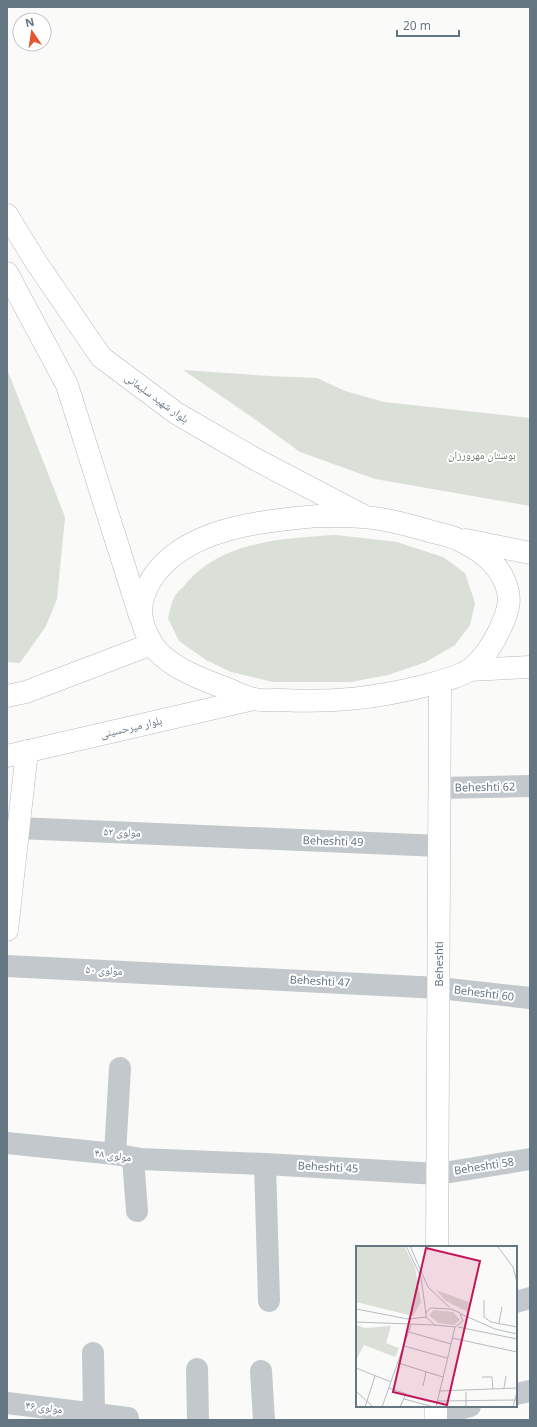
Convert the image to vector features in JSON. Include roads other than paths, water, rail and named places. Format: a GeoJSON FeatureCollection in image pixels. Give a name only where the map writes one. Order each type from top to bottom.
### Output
{"type":"FeatureCollection","features":[{"type":"Feature","properties":{"kind":"main road","name":"بلوار شهید سلیمانی"},"geometry":{"type":"LineString","coordinates":[[7,215],[36,262],[101,357],[176,413],[255,459],[365,516]]}},
{"type":"Feature","properties":{"kind":"main road"},"geometry":{"type":"LineString","coordinates":[[7,273],[67,385],[142,623],[152,644],[160,654],[169,661],[191,674],[254,699],[294,701],[349,700],[406,690],[440,682],[469,670],[530,667]]}},
{"type":"Feature","properties":{"kind":"main road"},"geometry":{"type":"LineString","coordinates":[[142,623],[142,603],[148,586],[156,572],[173,555],[194,542],[216,534],[289,518],[318,516],[365,516],[412,526],[458,539],[530,553]]}},
{"type":"Feature","properties":{"kind":"main road"},"geometry":{"type":"LineString","coordinates":[[458,539],[478,551],[496,567],[507,587],[509,602],[507,615],[496,639],[480,660],[469,670]]}},
{"type":"Feature","properties":{"kind":"main road"},"geometry":{"type":"LineString","coordinates":[[7,696],[26,692],[152,644]]}},
{"type":"Feature","properties":{"kind":"main road","name":"Beheshti"},"geometry":{"type":"LineString","coordinates":[[437,1246],[440,682]]}},
{"type":"Feature","properties":{"kind":"main road","name":"بلوار میرحسینی"},"geometry":{"type":"LineString","coordinates":[[17,753],[254,699]]}},
{"type":"Feature","properties":{"kind":"main road"},"geometry":{"type":"LineString","coordinates":[[7,930],[18,828],[17,753]]}},
{"type":"Feature","properties":{"kind":"street","name":"Beheshti 62"},"geometry":{"type":"LineString","coordinates":[[440,788],[530,786]]}},
{"type":"Feature","properties":{"kind":"street","name":"مولوی ۵۲"},"geometry":{"type":"LineString","coordinates":[[18,828],[227,837]]}},
{"type":"Feature","properties":{"kind":"street","name":"Beheshti 49"},"geometry":{"type":"LineString","coordinates":[[227,837],[440,846]]}},
{"type":"Feature","properties":{"kind":"street","name":"مولوی ۵۰"},"geometry":{"type":"LineString","coordinates":[[7,966],[202,975]]}},
{"type":"Feature","properties":{"kind":"street","name":"Beheshti 47"},"geometry":{"type":"LineString","coordinates":[[202,975],[438,988]]}},
{"type":"Feature","properties":{"kind":"street","name":"Beheshti 60"},"geometry":{"type":"LineString","coordinates":[[438,988],[530,998]]}},
{"type":"Feature","properties":{"kind":"street"},"geometry":{"type":"LineString","coordinates":[[120,1068],[124,1156],[137,1211]]}},
{"type":"Feature","properties":{"kind":"street","name":"مولوی ۴۸"},"geometry":{"type":"LineString","coordinates":[[7,1143],[124,1156],[219,1163]]}},
{"type":"Feature","properties":{"kind":"street","name":"Beheshti 58"},"geometry":{"type":"LineString","coordinates":[[438,1174],[530,1159]]}},
{"type":"Feature","properties":{"kind":"street","name":"Beheshti 45"},"geometry":{"type":"LineString","coordinates":[[219,1163],[265,1164],[438,1174]]}},
{"type":"Feature","properties":{"kind":"street"},"geometry":{"type":"LineString","coordinates":[[265,1164],[269,1301]]}},
{"type":"Feature","properties":{"kind":"street"},"geometry":{"type":"LineString","coordinates":[[517,1302],[530,1298]]}},
{"type":"Feature","properties":{"kind":"street"},"geometry":{"type":"LineString","coordinates":[[93,1353],[94,1413]]}},
{"type":"Feature","properties":{"kind":"street"},"geometry":{"type":"LineString","coordinates":[[197,1369],[198,1420]]}},
{"type":"Feature","properties":{"kind":"street"},"geometry":{"type":"LineString","coordinates":[[261,1371],[264,1420]]}},
{"type":"Feature","properties":{"kind":"street"},"geometry":{"type":"LineString","coordinates":[[517,1394],[530,1391]]}},
{"type":"Feature","properties":{"kind":"street","name":"مولوی ۴۶"},"geometry":{"type":"LineString","coordinates":[[7,1402],[94,1413],[128,1419]]}},
{"type":"Feature","properties":{"kind":"street"},"geometry":{"type":"LineString","coordinates":[[436,1414],[466,1407]]}},
{"type":"Feature","properties":{"kind":"park label","name":"بوستان مهرورزان"},"geometry":{"type":"Point","coordinates":[482,455]}}]}
